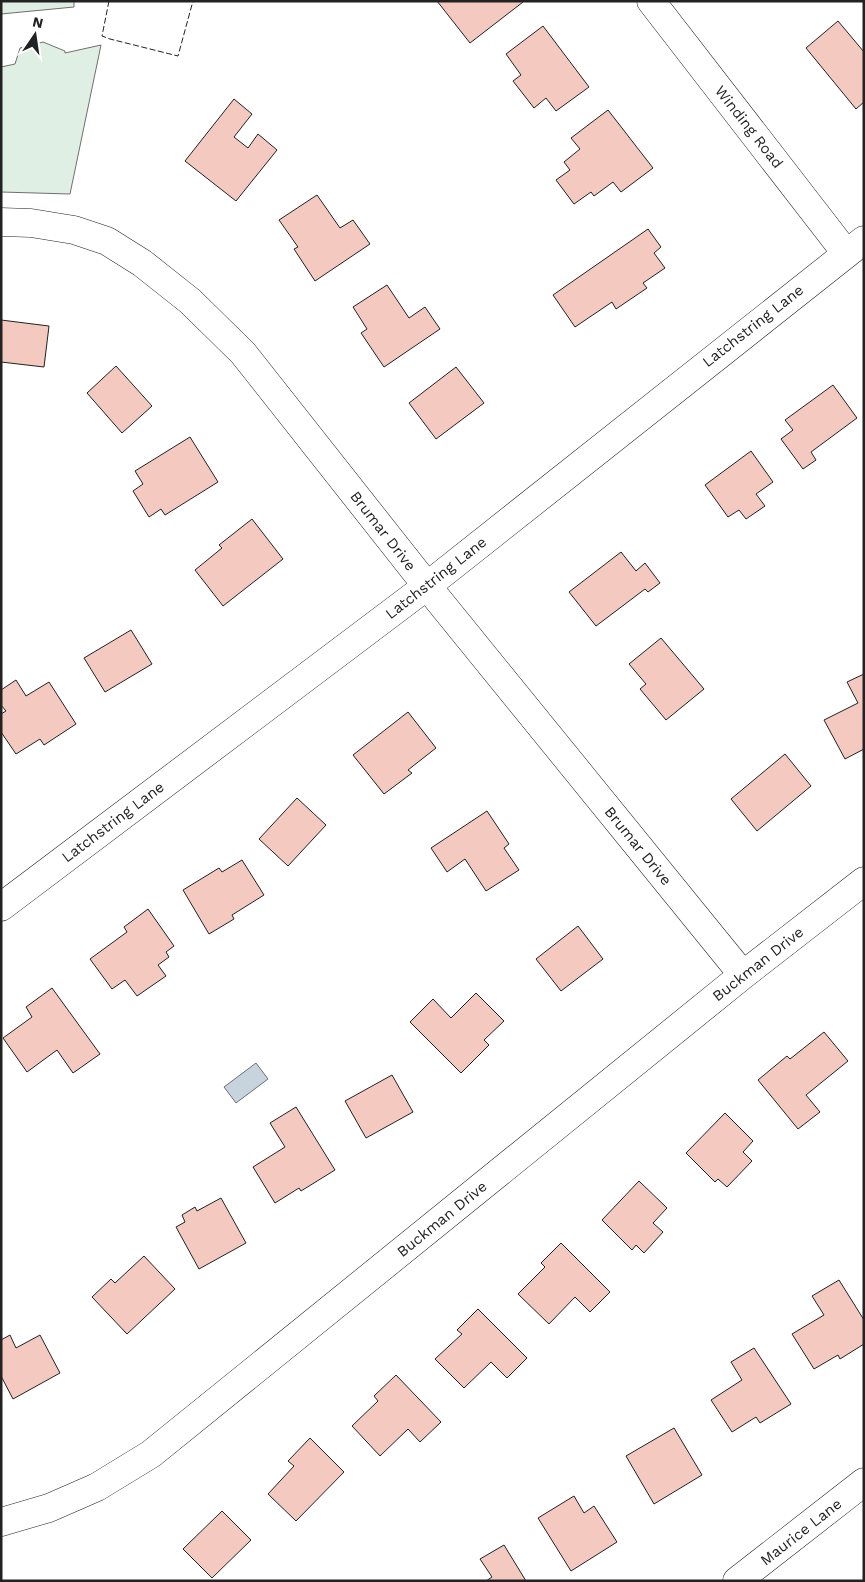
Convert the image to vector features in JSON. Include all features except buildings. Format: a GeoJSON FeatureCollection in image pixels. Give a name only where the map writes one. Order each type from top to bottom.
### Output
{"type":"FeatureCollection","features":[{"type":"Feature","properties":{"kind":"street","name":"Winding Road"},"geometry":{"type":"LineString","coordinates":[[651,1],[855,246]]}},
{"type":"Feature","properties":{"kind":"street","name":"Brumar Drive"},"geometry":{"type":"LineString","coordinates":[[1,222],[31,223],[74,230],[107,241],[142,263],[190,301],[243,352],[427,586],[744,975]]}},
{"type":"Feature","properties":{"kind":"street","name":"Latchstring Lane"},"geometry":{"type":"LineString","coordinates":[[1,906],[427,586],[855,246]]}},
{"type":"Feature","properties":{"kind":"street","name":"Buckman Drive"},"geometry":{"type":"LineString","coordinates":[[1,1522],[49,1508],[97,1487],[151,1454],[744,975],[864,881]]}},
{"type":"Feature","properties":{"kind":"street","name":"Maurice Lane"},"geometry":{"type":"LineString","coordinates":[[738,1581],[864,1482]]}},
{"type":"Feature","properties":{"kind":"green space"},"geometry":{"type":"Polygon","coordinates":[[[1,1],[74,1],[74,7],[1,14],[1,1]]]}},
{"type":"Feature","properties":{"kind":"green space"},"geometry":{"type":"Polygon","coordinates":[[[43,42],[65,51],[65,53],[101,45],[70,194],[1,192],[1,67],[15,64],[20,48],[43,42]]]}},
{"type":"Feature","properties":{"kind":"shaded area"},"geometry":{"type":"Polygon","coordinates":[[[256,1063],[268,1079],[236,1103],[224,1087],[256,1063]]]}},
{"type":"Feature","properties":{"kind":"fence"},"geometry":{"type":"LineString","coordinates":[[109,1],[102,36],[178,56],[193,1]]}}]}
